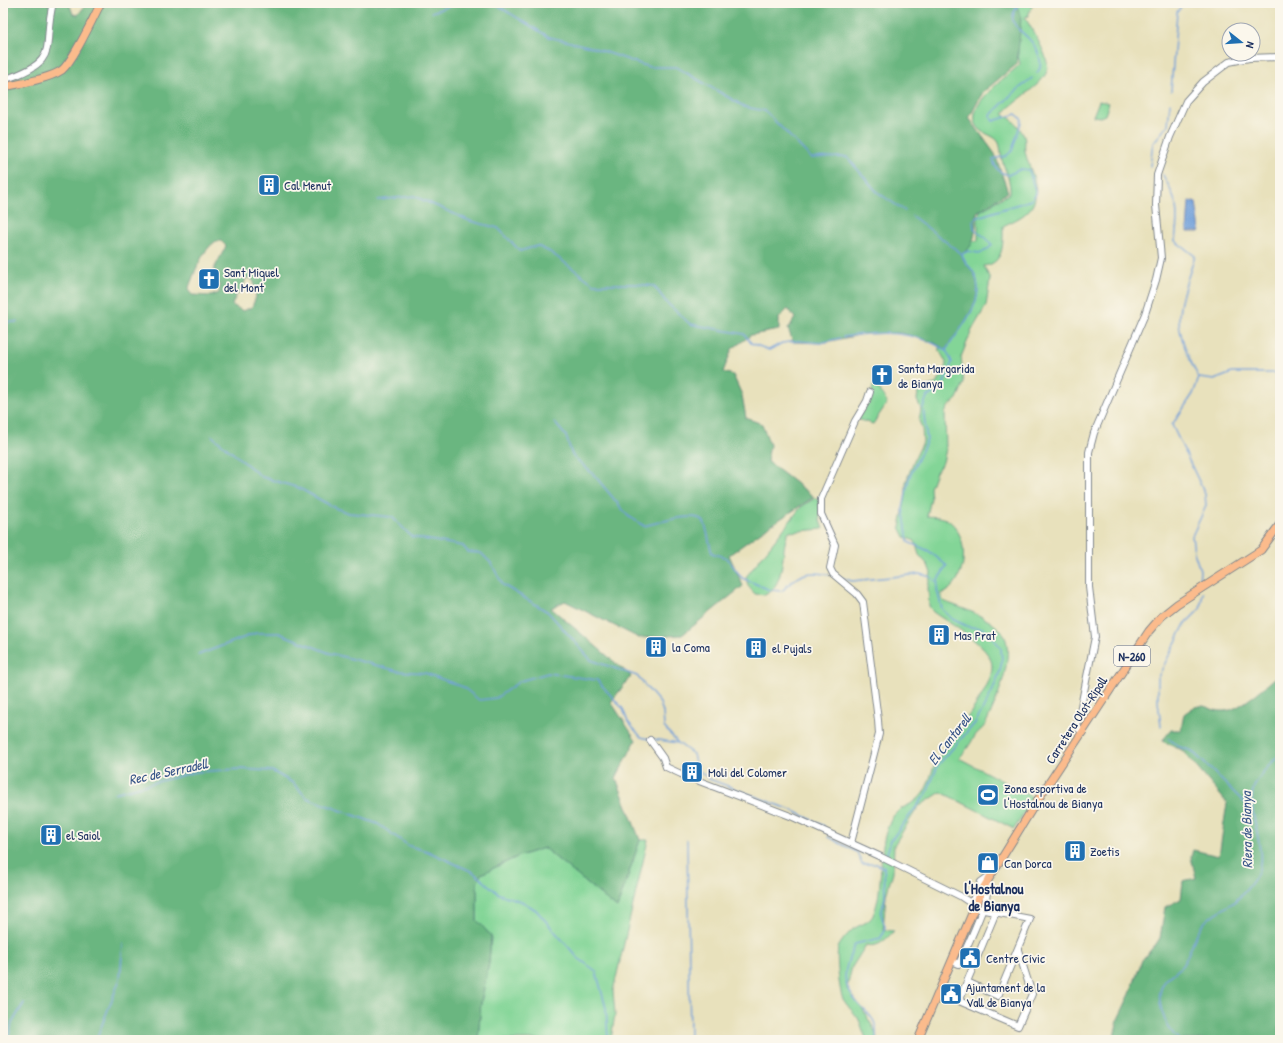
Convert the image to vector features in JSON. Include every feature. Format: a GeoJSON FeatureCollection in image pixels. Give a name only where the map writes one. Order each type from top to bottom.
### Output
{"type":"FeatureCollection","features":[{"type":"Feature","properties":{"kind":"main road"},"geometry":{"type":"LineString","coordinates":[[3,87],[43,77],[62,70],[70,61],[101,3]]}},
{"type":"Feature","properties":{"kind":"main road","name":"Carretera Olot-Ripoll"},"geometry":{"type":"LineString","coordinates":[[918,1040],[991,875],[1082,733],[1156,623],[1177,604],[1254,555],[1268,542],[1280,524]]}},
{"type":"Feature","properties":{"kind":"street"},"geometry":{"type":"LineString","coordinates":[[3,82],[6,79],[31,70],[38,64],[47,51],[53,3]]}},
{"type":"Feature","properties":{"kind":"street"},"geometry":{"type":"LineString","coordinates":[[1082,733],[1077,726],[1095,637],[1090,587],[1089,452],[1096,427],[1145,314],[1159,270],[1161,251],[1156,205],[1156,188],[1161,160],[1178,115],[1186,101],[1216,71],[1233,60],[1280,57]]}},
{"type":"Feature","properties":{"kind":"street"},"geometry":{"type":"LineString","coordinates":[[851,843],[878,734],[878,720],[863,602],[857,594],[833,574],[830,568],[835,545],[821,514],[821,499],[854,421],[867,402],[870,392]]}},
{"type":"Feature","properties":{"kind":"street"},"geometry":{"type":"LineString","coordinates":[[650,740],[663,758],[666,767],[793,817],[882,857],[977,906],[993,912],[1030,920],[998,996],[967,982]]}},
{"type":"Feature","properties":{"kind":"street"},"geometry":{"type":"LineString","coordinates":[[977,906],[981,882],[991,875]]}},
{"type":"Feature","properties":{"kind":"street"},"geometry":{"type":"LineString","coordinates":[[993,912],[959,1001],[1018,1026],[1032,994],[1018,950]]}},
{"type":"Feature","properties":{"kind":"green space"},"geometry":{"type":"Polygon","coordinates":[[[3,3],[69,3],[73,14],[78,15],[87,3],[1016,3],[1021,18],[1017,64],[983,92],[969,118],[995,154],[1008,192],[977,212],[973,241],[967,251],[962,254],[964,260],[972,269],[978,285],[975,305],[946,350],[933,342],[901,333],[864,334],[821,343],[793,342],[788,329],[795,318],[788,309],[779,318],[779,330],[751,335],[732,349],[723,372],[733,375],[742,395],[746,418],[762,424],[770,445],[767,461],[814,497],[729,555],[743,586],[682,635],[639,638],[565,601],[551,608],[631,676],[611,702],[636,740],[616,778],[640,840],[617,908],[544,848],[519,856],[481,874],[477,883],[477,920],[491,936],[489,963],[481,1002],[478,1040],[3,1040],[3,3]],[[216,241],[206,251],[196,270],[188,290],[192,295],[211,296],[219,293],[220,286],[214,277],[214,269],[226,246],[221,241],[216,241]],[[246,278],[242,290],[236,295],[232,305],[243,311],[252,307],[256,297],[254,282],[250,278],[246,278]]]}},
{"type":"Feature","properties":{"kind":"green space"},"geometry":{"type":"Polygon","coordinates":[[[1013,3],[1033,3],[1028,16],[1025,17],[1043,51],[1047,65],[1046,74],[1041,81],[1003,114],[1015,123],[1024,136],[1026,157],[1036,188],[1034,202],[1032,207],[1025,214],[1003,226],[1003,245],[999,256],[996,261],[984,266],[990,279],[986,306],[972,330],[961,357],[964,383],[957,399],[948,407],[945,413],[946,449],[943,462],[936,472],[930,488],[931,498],[927,516],[946,519],[954,526],[960,535],[963,546],[961,570],[957,580],[950,588],[941,594],[943,601],[974,613],[996,626],[1002,632],[1006,641],[1008,652],[999,692],[985,725],[959,758],[1034,798],[1014,829],[941,792],[918,807],[894,845],[893,872],[886,895],[883,930],[894,931],[885,940],[878,944],[871,946],[866,945],[852,967],[847,988],[863,1010],[874,1029],[878,1040],[867,1040],[858,1018],[843,999],[838,974],[838,948],[852,930],[869,920],[874,913],[879,890],[883,844],[893,816],[900,810],[916,801],[926,789],[938,759],[986,688],[992,666],[990,658],[977,643],[933,612],[929,606],[928,587],[931,573],[928,565],[919,555],[915,541],[905,537],[900,527],[906,495],[906,482],[914,460],[923,442],[922,428],[919,421],[921,409],[917,400],[918,392],[923,387],[936,384],[945,371],[946,362],[939,350],[939,342],[961,241],[978,241],[978,217],[980,211],[1010,193],[1009,182],[1002,160],[999,142],[979,129],[975,118],[977,109],[982,100],[1020,64],[1009,15],[1013,3]]]}},
{"type":"Feature","properties":{"kind":"green space"},"geometry":{"type":"Polygon","coordinates":[[[1099,101],[1109,103],[1105,115],[1100,117],[1093,116],[1099,101]]]}},
{"type":"Feature","properties":{"kind":"green space"},"geometry":{"type":"Polygon","coordinates":[[[873,386],[880,390],[887,403],[873,424],[857,419],[870,400],[873,386]]]}},
{"type":"Feature","properties":{"kind":"green space"},"geometry":{"type":"Polygon","coordinates":[[[815,498],[819,500],[820,520],[823,529],[788,532],[782,566],[777,583],[772,590],[765,595],[755,594],[748,586],[746,577],[801,507],[815,498]]]}},
{"type":"Feature","properties":{"kind":"green space"},"geometry":{"type":"Polygon","coordinates":[[[1280,674],[1280,1040],[1111,1040],[1114,1037],[1118,1019],[1130,994],[1142,960],[1160,938],[1165,907],[1181,899],[1183,881],[1196,878],[1191,857],[1193,850],[1219,856],[1227,803],[1182,750],[1162,741],[1171,730],[1181,730],[1184,714],[1191,709],[1197,706],[1205,706],[1218,711],[1231,710],[1261,690],[1280,674]]]}},
{"type":"Feature","properties":{"kind":"green space"},"geometry":{"type":"Polygon","coordinates":[[[640,840],[648,840],[613,991],[615,1014],[611,1040],[478,1040],[481,1002],[489,963],[491,936],[477,920],[477,883],[481,874],[519,856],[544,848],[617,908],[640,840]]]}},
{"type":"Feature","properties":{"kind":"water"},"geometry":{"type":"Polygon","coordinates":[[[1189,201],[1196,202],[1199,232],[1187,232],[1189,201]]]}},
{"type":"Feature","properties":{"kind":"waterway"},"geometry":{"type":"LineString","coordinates":[[432,12],[458,3]]}},
{"type":"Feature","properties":{"kind":"waterway"},"geometry":{"type":"LineString","coordinates":[[493,3],[549,37],[591,47],[649,67],[676,67],[745,107],[765,111],[811,158],[847,157],[877,192],[905,211]]}},
{"type":"Feature","properties":{"kind":"waterway"},"geometry":{"type":"LineString","coordinates":[[1019,3],[1013,16],[1014,24],[1032,42],[1037,51],[1040,60],[1037,73]]}},
{"type":"Feature","properties":{"kind":"waterway"},"geometry":{"type":"LineString","coordinates":[[1171,91],[1177,12],[1184,3]]}},
{"type":"Feature","properties":{"kind":"waterway"},"geometry":{"type":"LineString","coordinates":[[886,856],[891,840],[927,793],[938,765],[976,722],[992,692],[1002,661],[1001,648],[982,628],[969,627],[952,619],[942,609],[937,590],[938,579],[947,566],[929,551],[908,542],[903,508],[909,478],[927,440],[923,407],[927,397],[942,388],[952,362],[946,350],[975,305],[978,285],[972,269],[964,260],[962,254],[968,251],[975,253],[981,252],[992,245],[974,229],[973,221],[978,217],[1031,200],[1036,194],[1029,170],[1021,169],[1008,175],[998,170],[993,159],[1006,156],[1012,151],[1022,119],[1016,114],[993,121],[990,116],[1010,96],[1032,78]]}},
{"type":"Feature","properties":{"kind":"waterway"},"geometry":{"type":"LineString","coordinates":[[1150,166],[1153,143],[1168,125],[1170,103]]}},
{"type":"Feature","properties":{"kind":"waterway"},"geometry":{"type":"LineString","coordinates":[[1163,175],[1172,192],[1176,207],[1177,222],[1175,241],[1195,256],[1182,295],[1179,319],[1183,342],[1199,378],[1193,394],[1172,425],[1205,494],[1206,506],[1192,536],[1194,552],[1200,570],[1199,582]]}},
{"type":"Feature","properties":{"kind":"waterway"},"geometry":{"type":"LineString","coordinates":[[378,200],[414,196],[470,221],[498,228],[520,251],[537,246],[550,252],[594,284],[635,284],[654,286],[667,303],[690,324],[744,334],[751,343],[769,350],[782,343],[798,341],[821,343],[840,338]]}},
{"type":"Feature","properties":{"kind":"waterway"},"geometry":{"type":"LineString","coordinates":[[912,216],[962,254]]}},
{"type":"Feature","properties":{"kind":"waterway"},"geometry":{"type":"LineString","coordinates":[[3,322],[17,322]]}},
{"type":"Feature","properties":{"kind":"waterway"},"geometry":{"type":"LineString","coordinates":[[843,337],[883,333],[896,334],[934,343],[946,350]]}},
{"type":"Feature","properties":{"kind":"waterway"},"geometry":{"type":"LineString","coordinates":[[1199,378],[1214,380],[1232,373],[1280,373]]}},
{"type":"Feature","properties":{"kind":"waterway"},"geometry":{"type":"LineString","coordinates":[[554,422],[566,436],[572,455],[595,476],[628,516],[644,526],[676,518],[693,517],[700,519],[704,522],[712,553],[727,558],[742,578],[770,590],[782,591],[798,577],[808,573],[829,575]]}},
{"type":"Feature","properties":{"kind":"waterway"},"geometry":{"type":"LineString","coordinates":[[212,436],[262,477],[299,488],[335,508],[349,513],[392,517],[412,537],[463,546],[468,552],[481,553],[491,563],[503,585],[548,612],[591,660],[637,676],[660,703],[663,712],[664,727],[678,743]]}},
{"type":"Feature","properties":{"kind":"waterway"},"geometry":{"type":"LineString","coordinates":[[842,578],[852,581],[920,574],[931,577],[937,582]]}},
{"type":"Feature","properties":{"kind":"waterway"},"geometry":{"type":"LineString","coordinates":[[1161,726],[1158,702],[1158,677],[1185,624],[1200,609],[1203,593]]}},
{"type":"Feature","properties":{"kind":"waterway"},"geometry":{"type":"LineString","coordinates":[[198,655],[256,633],[279,633],[329,653],[398,671],[425,673],[463,687],[479,700],[496,698],[520,681],[548,673],[597,680],[623,709],[628,722],[641,737],[649,739]]}},
{"type":"Feature","properties":{"kind":"waterway"},"geometry":{"type":"LineString","coordinates":[[652,739],[678,743],[693,754],[696,768],[709,779],[794,811],[824,826]]}},
{"type":"Feature","properties":{"kind":"waterway"},"geometry":{"type":"LineString","coordinates":[[1169,739],[1180,747],[1192,751],[1253,811]]}},
{"type":"Feature","properties":{"kind":"waterway","name":"Riera de Bianya"},"geometry":{"type":"LineString","coordinates":[[1179,1040],[1169,1028],[1162,1012],[1160,1003],[1162,987],[1166,980],[1183,965],[1197,933],[1204,923],[1238,898],[1255,878],[1260,865],[1260,854],[1252,807],[1252,796],[1254,787],[1259,778],[1280,754]]}},
{"type":"Feature","properties":{"kind":"waterway","name":"Rec de Serradell"},"geometry":{"type":"LineString","coordinates":[[114,793],[195,772],[240,769],[272,771],[293,783],[307,798],[378,824],[409,846],[427,851],[473,872],[499,894],[523,902],[536,910],[578,958],[596,971],[606,1008],[608,1040]]}},
{"type":"Feature","properties":{"kind":"waterway"},"geometry":{"type":"LineString","coordinates":[[828,837],[857,852],[862,864],[877,864],[884,868]]}},
{"type":"Feature","properties":{"kind":"waterway"},"geometry":{"type":"LineString","coordinates":[[687,840],[690,1040]]}},
{"type":"Feature","properties":{"kind":"waterway","name":"El Cantarell"},"geometry":{"type":"LineString","coordinates":[[876,1040],[876,1028],[874,1022],[854,999],[846,984],[845,977],[848,962],[855,944],[881,938],[885,927],[881,914],[885,897],[884,866]]}},
{"type":"Feature","properties":{"kind":"waterway"},"geometry":{"type":"LineString","coordinates":[[96,1040],[120,979],[123,943]]}},
{"type":"Feature","properties":{"kind":"waterway"},"geometry":{"type":"LineString","coordinates":[[8,1040],[12,1023],[24,1003]]}},
{"type":"Feature","properties":{"kind":"place","name":"Cal Menut"},"geometry":{"type":"Point","coordinates":[269,185]}},
{"type":"Feature","properties":{"kind":"place","name":"Sant Miquel del Mont"},"geometry":{"type":"Point","coordinates":[209,279]}},
{"type":"Feature","properties":{"kind":"place","name":"Santa Margarida de Bianya"},"geometry":{"type":"Point","coordinates":[882,375]}},
{"type":"Feature","properties":{"kind":"place","name":"Mas Prat"},"geometry":{"type":"Point","coordinates":[939,635]}},
{"type":"Feature","properties":{"kind":"place","name":"la Coma"},"geometry":{"type":"Point","coordinates":[656,647]}},
{"type":"Feature","properties":{"kind":"place","name":"el Pujals"},"geometry":{"type":"Point","coordinates":[756,648]}},
{"type":"Feature","properties":{"kind":"place","name":"Moli del Colomer"},"geometry":{"type":"Point","coordinates":[692,772]}},
{"type":"Feature","properties":{"kind":"place","name":"Zona esportiva de l'Hostalnou de Bianya"},"geometry":{"type":"Point","coordinates":[988,795]}},
{"type":"Feature","properties":{"kind":"place","name":"el Saiol"},"geometry":{"type":"Point","coordinates":[51,835]}},
{"type":"Feature","properties":{"kind":"place","name":"Zoetis"},"geometry":{"type":"Point","coordinates":[1075,851]}},
{"type":"Feature","properties":{"kind":"place","name":"Can Dorca"},"geometry":{"type":"Point","coordinates":[988,863]}},
{"type":"Feature","properties":{"kind":"place","name":"Centre Cívic"},"geometry":{"type":"Point","coordinates":[970,958]}},
{"type":"Feature","properties":{"kind":"place","name":"Ajuntament de la Vall de Bianya"},"geometry":{"type":"Point","coordinates":[951,994]}},
{"type":"Feature","properties":{"kind":"district","name":"l'Hostalnou de Bianya"},"geometry":{"type":"Point","coordinates":[994,896]}}]}
